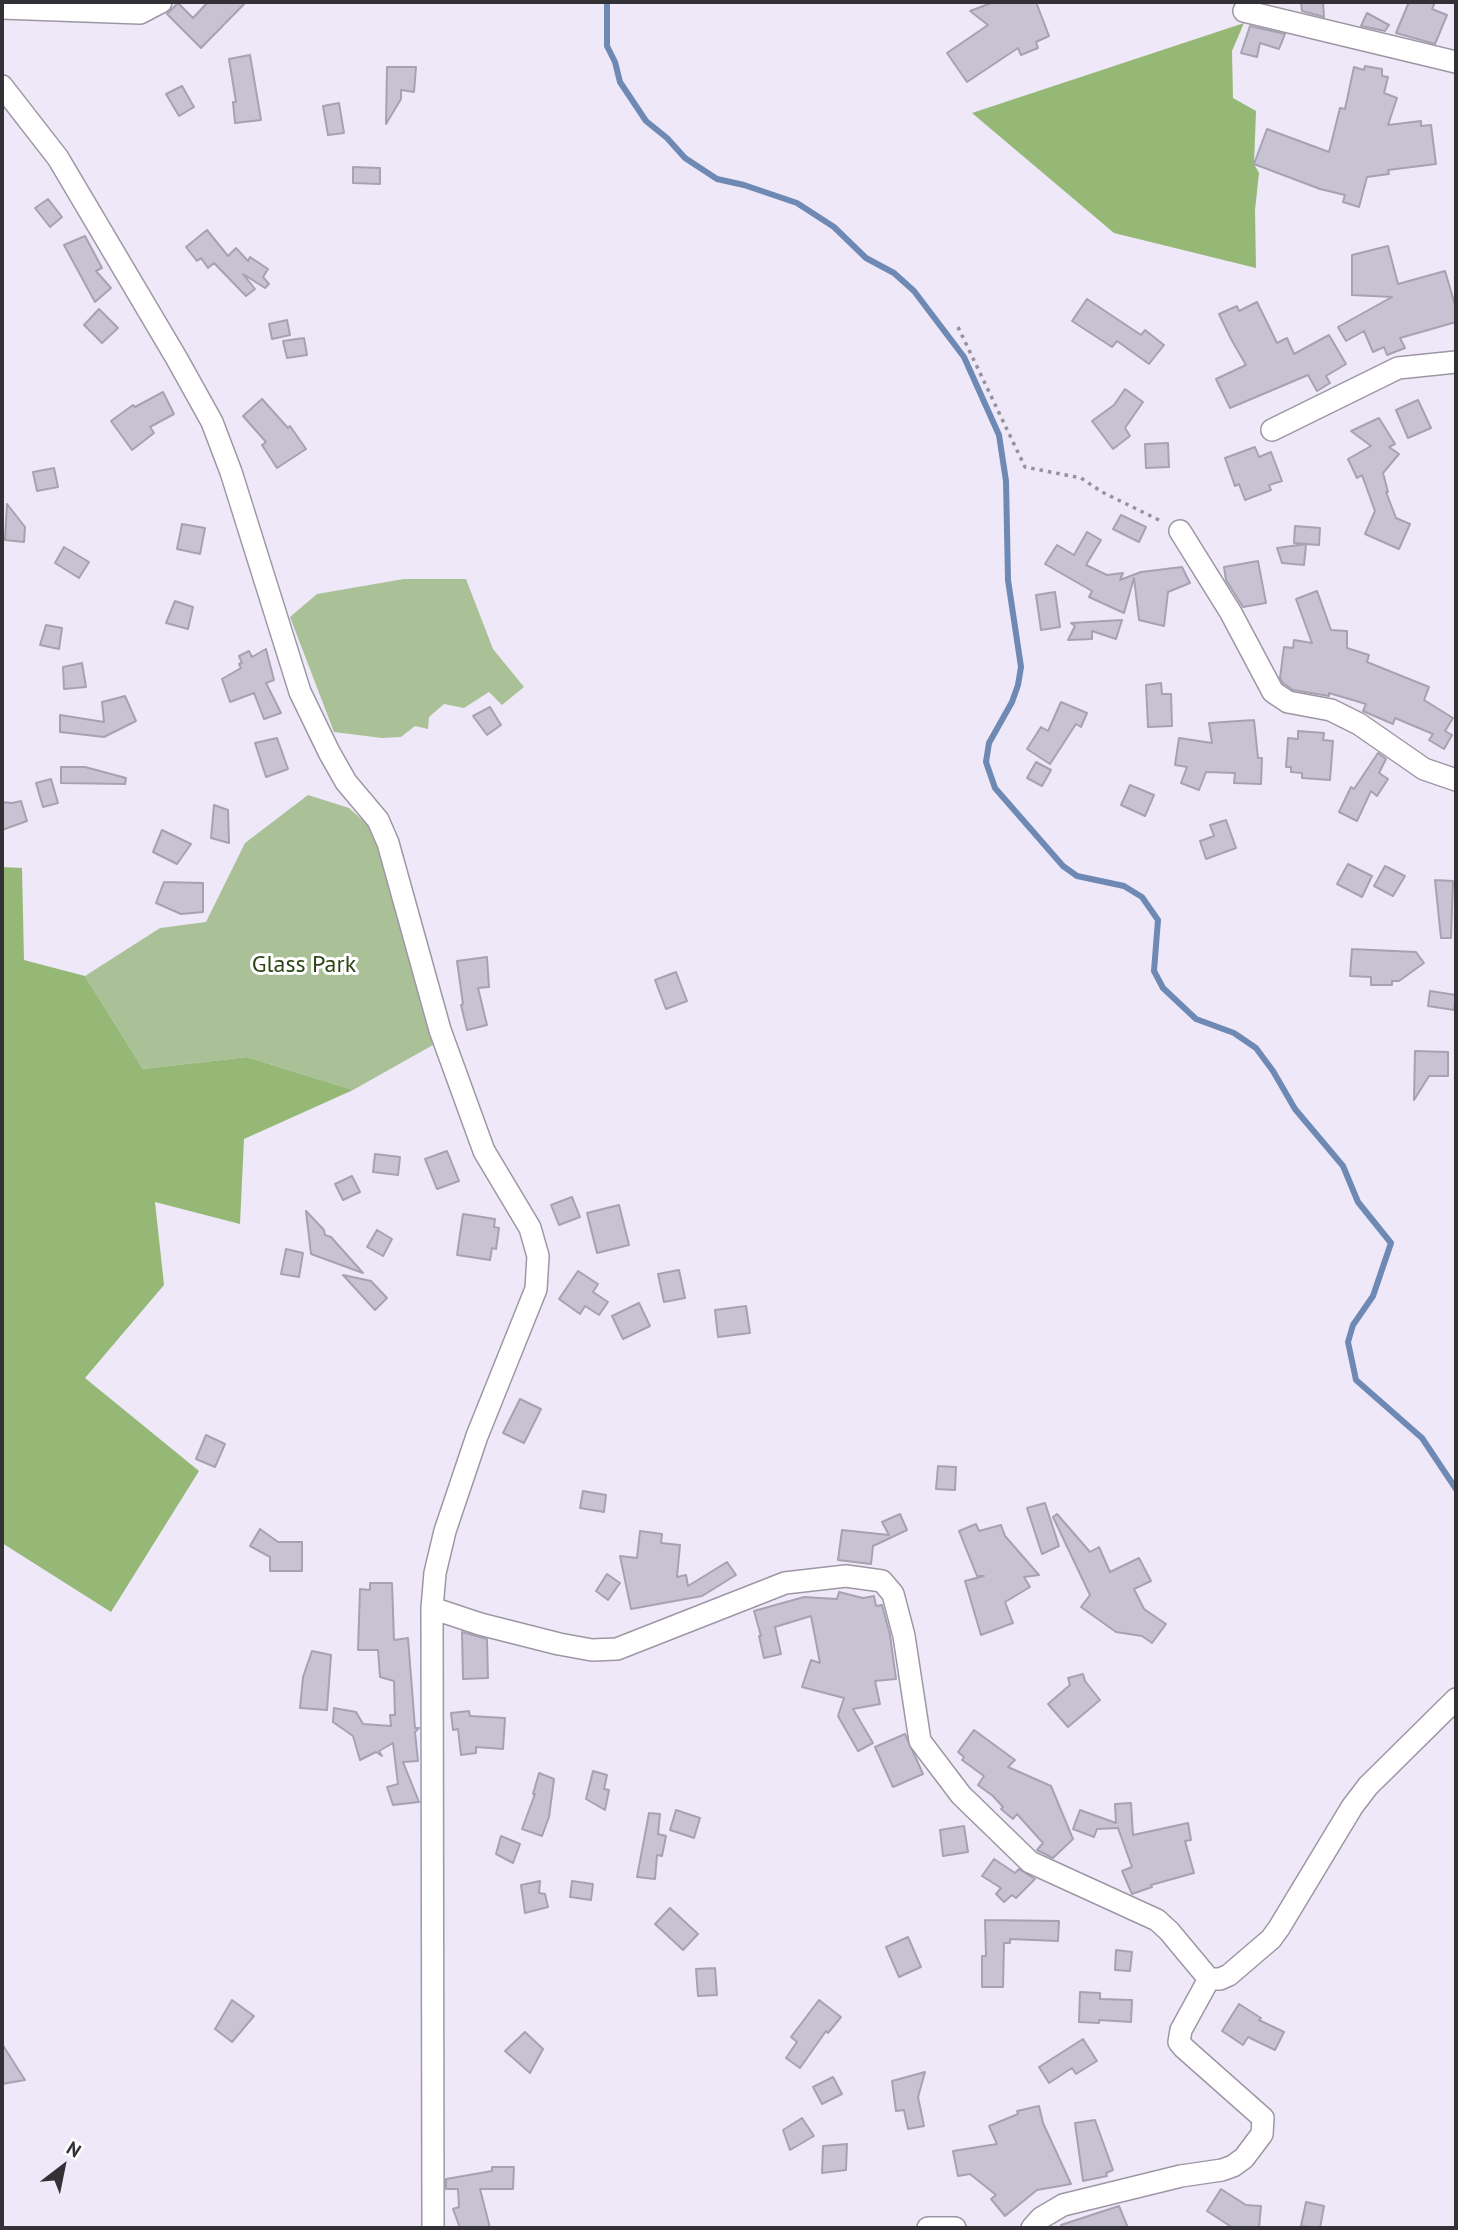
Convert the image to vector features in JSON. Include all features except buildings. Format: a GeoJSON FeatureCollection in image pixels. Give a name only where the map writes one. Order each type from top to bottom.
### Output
{"type":"FeatureCollection","features":[{"type":"Feature","properties":{"kind":"street"},"geometry":{"type":"LineString","coordinates":[[2,8],[140,13],[161,2]]}},
{"type":"Feature","properties":{"kind":"street"},"geometry":{"type":"LineString","coordinates":[[1244,11],[1456,62]]}},
{"type":"Feature","properties":{"kind":"street"},"geometry":{"type":"LineString","coordinates":[[2,86],[58,158],[212,422],[231,472],[300,692],[346,782],[378,821],[383,832],[440,1030],[484,1151],[530,1228],[538,1256],[536,1289],[477,1436],[445,1531],[435,1573],[432,1608],[433,2228]]}},
{"type":"Feature","properties":{"kind":"street"},"geometry":{"type":"LineString","coordinates":[[1272,430],[1398,368],[1456,362]]}},
{"type":"Feature","properties":{"kind":"street"},"geometry":{"type":"LineString","coordinates":[[1180,531],[1231,613],[1273,692],[1288,702],[1331,710],[1359,724],[1424,769],[1456,780]]}},
{"type":"Feature","properties":{"kind":"street"},"geometry":{"type":"LineString","coordinates":[[432,1608],[480,1624],[592,1650],[617,1648],[785,1583],[846,1576],[882,1581],[893,1594],[904,1636],[920,1741],[961,1795],[1030,1861],[1157,1920],[1170,1931],[1209,1979]]}},
{"type":"Feature","properties":{"kind":"street"},"geometry":{"type":"LineString","coordinates":[[1209,1979],[1220,1979],[1228,1975],[1270,1939],[1292,1909],[1352,1807],[1368,1786],[1456,1699]]}},
{"type":"Feature","properties":{"kind":"street"},"geometry":{"type":"LineString","coordinates":[[1032,2228],[1041,2218],[1063,2205],[1233,2166],[1244,2158],[1262,2134],[1263,2118],[1179,2042],[1181,2030],[1209,1979]]}},
{"type":"Feature","properties":{"kind":"street"},"geometry":{"type":"LineString","coordinates":[[928,2228],[955,2228]]}},
{"type":"Feature","properties":{"kind":"path"},"geometry":{"type":"LineString","coordinates":[[958,327],[1025,467],[1081,478],[1102,492],[1180,531]]}},
{"type":"Feature","properties":{"kind":"green space"},"geometry":{"type":"Polygon","coordinates":[[[1244,23],[1232,51],[1233,98],[1256,111],[1254,164],[1259,173],[1255,210],[1256,268],[1114,233],[972,113],[1244,23]]]}},
{"type":"Feature","properties":{"kind":"green space"},"geometry":{"type":"Polygon","coordinates":[[[404,579],[466,579],[493,649],[524,687],[502,705],[489,692],[464,708],[444,704],[429,717],[428,729],[415,726],[401,737],[382,738],[334,732],[290,617],[317,594],[404,579]]]}},
{"type":"Feature","properties":{"kind":"green space","name":"Glass Park"},"geometry":{"type":"Polygon","coordinates":[[[308,795],[349,808],[378,834],[433,1045],[353,1090],[247,1057],[143,1069],[85,976],[160,928],[206,922],[245,843],[308,795]]]}},
{"type":"Feature","properties":{"kind":"green space"},"geometry":{"type":"Polygon","coordinates":[[[2,867],[22,868],[24,960],[85,976],[143,1069],[247,1057],[353,1090],[244,1139],[240,1224],[155,1202],[164,1285],[85,1378],[199,1471],[111,1612],[2,1543],[2,867]]]}},
{"type":"Feature","properties":{"kind":"waterway"},"geometry":{"type":"LineString","coordinates":[[607,2],[607,46],[620,82],[646,121],[667,138],[685,158],[717,179],[797,203],[834,227],[866,258],[894,273],[914,291],[964,357],[999,435],[1006,481],[1008,580],[1021,667],[1012,702],[989,743],[986,762],[995,788],[1063,866],[1077,876],[1124,886],[1142,897],[1158,920],[1154,971],[1163,988],[1196,1019],[1234,1033],[1256,1048],[1295,1109],[1343,1166],[1358,1202],[1391,1243],[1373,1296],[1353,1325],[1348,1342],[1356,1380],[1422,1438],[1456,1489]]}}]}
